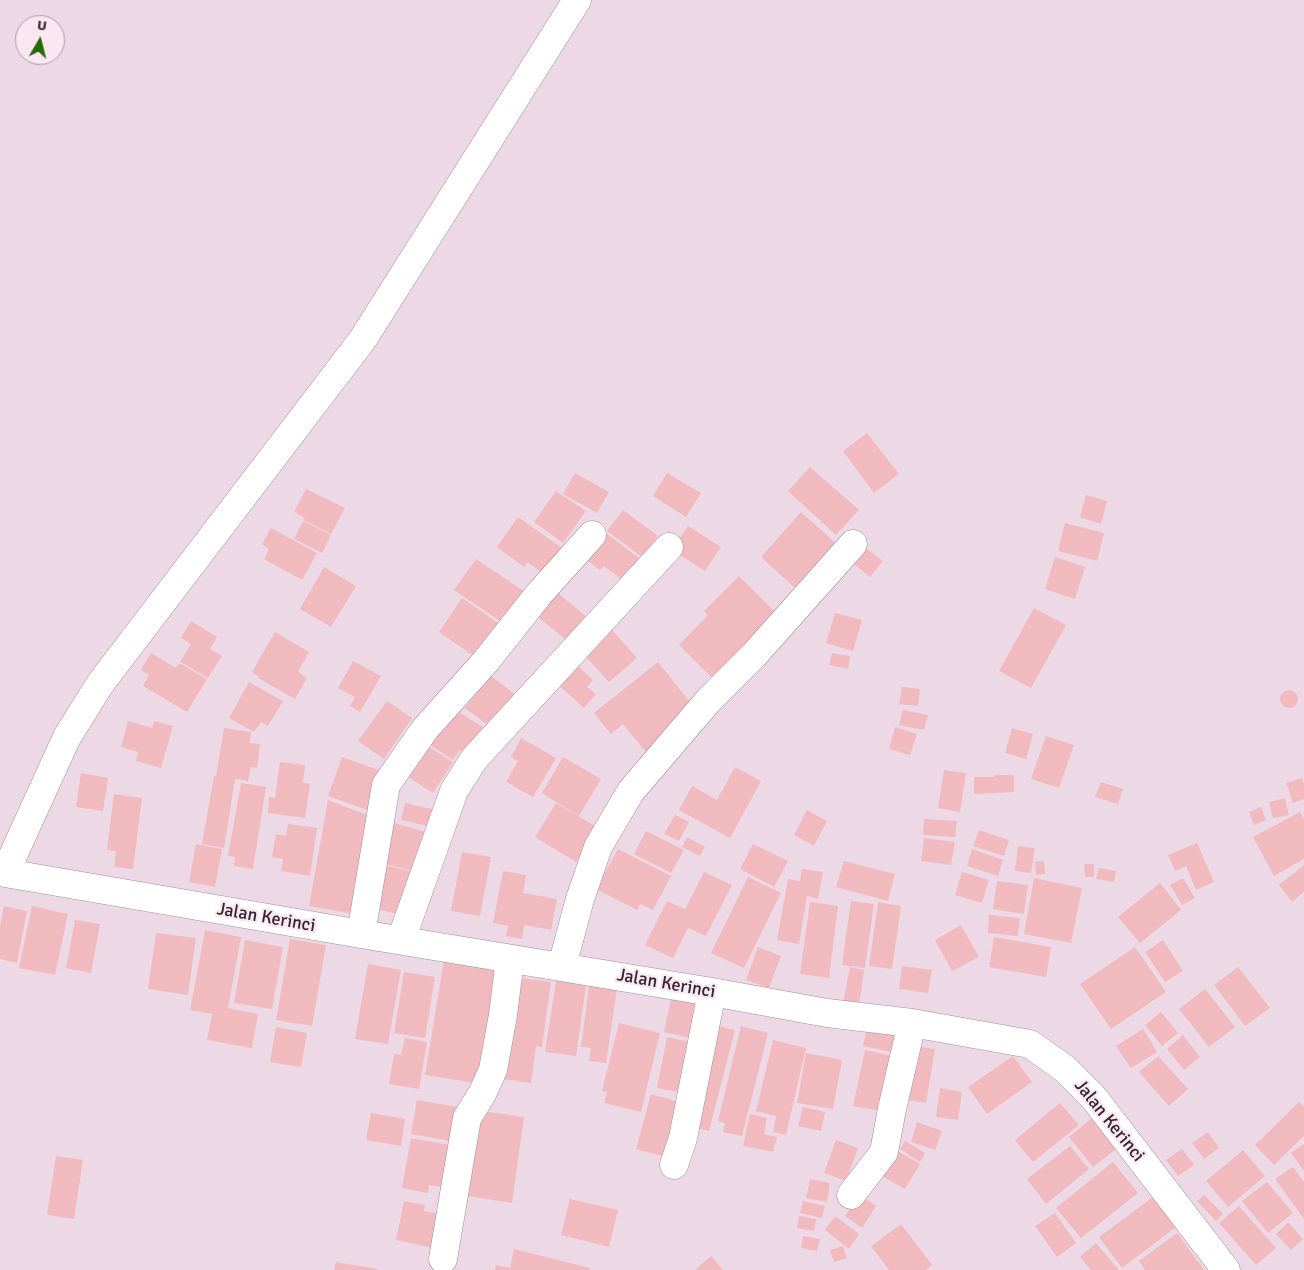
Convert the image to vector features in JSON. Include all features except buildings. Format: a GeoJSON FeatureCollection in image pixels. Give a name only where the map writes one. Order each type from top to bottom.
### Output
{"type":"FeatureCollection","features":[{"type":"Feature","properties":{"kind":"street"},"geometry":{"type":"LineString","coordinates":[[3,872],[67,738],[100,684],[363,339],[577,0]]}},
{"type":"Feature","properties":{"kind":"street"},"geometry":{"type":"LineString","coordinates":[[361,934],[386,785],[425,729],[486,661],[539,594],[592,535]]}},
{"type":"Feature","properties":{"kind":"street"},"geometry":{"type":"LineString","coordinates":[[562,966],[580,899],[598,847],[631,792],[708,701],[754,655],[853,544]]}},
{"type":"Feature","properties":{"kind":"street"},"geometry":{"type":"LineString","coordinates":[[401,940],[454,791],[474,759],[669,547]]}},
{"type":"Feature","properties":{"kind":"street","name":"Jalan Kerinci"},"geometry":{"type":"LineString","coordinates":[[3,872],[361,934],[562,966],[827,1013],[912,1023],[1030,1044],[1065,1069],[1094,1098],[1226,1270]]}},
{"type":"Feature","properties":{"kind":"street"},"geometry":{"type":"LineString","coordinates":[[443,1259],[467,1118],[482,1094],[493,1070],[503,1015],[510,959]]}},
{"type":"Feature","properties":{"kind":"street"},"geometry":{"type":"LineString","coordinates":[[674,1165],[683,1138],[712,992]]}},
{"type":"Feature","properties":{"kind":"street"},"geometry":{"type":"LineString","coordinates":[[851,1195],[884,1152],[912,1023]]}}]}
